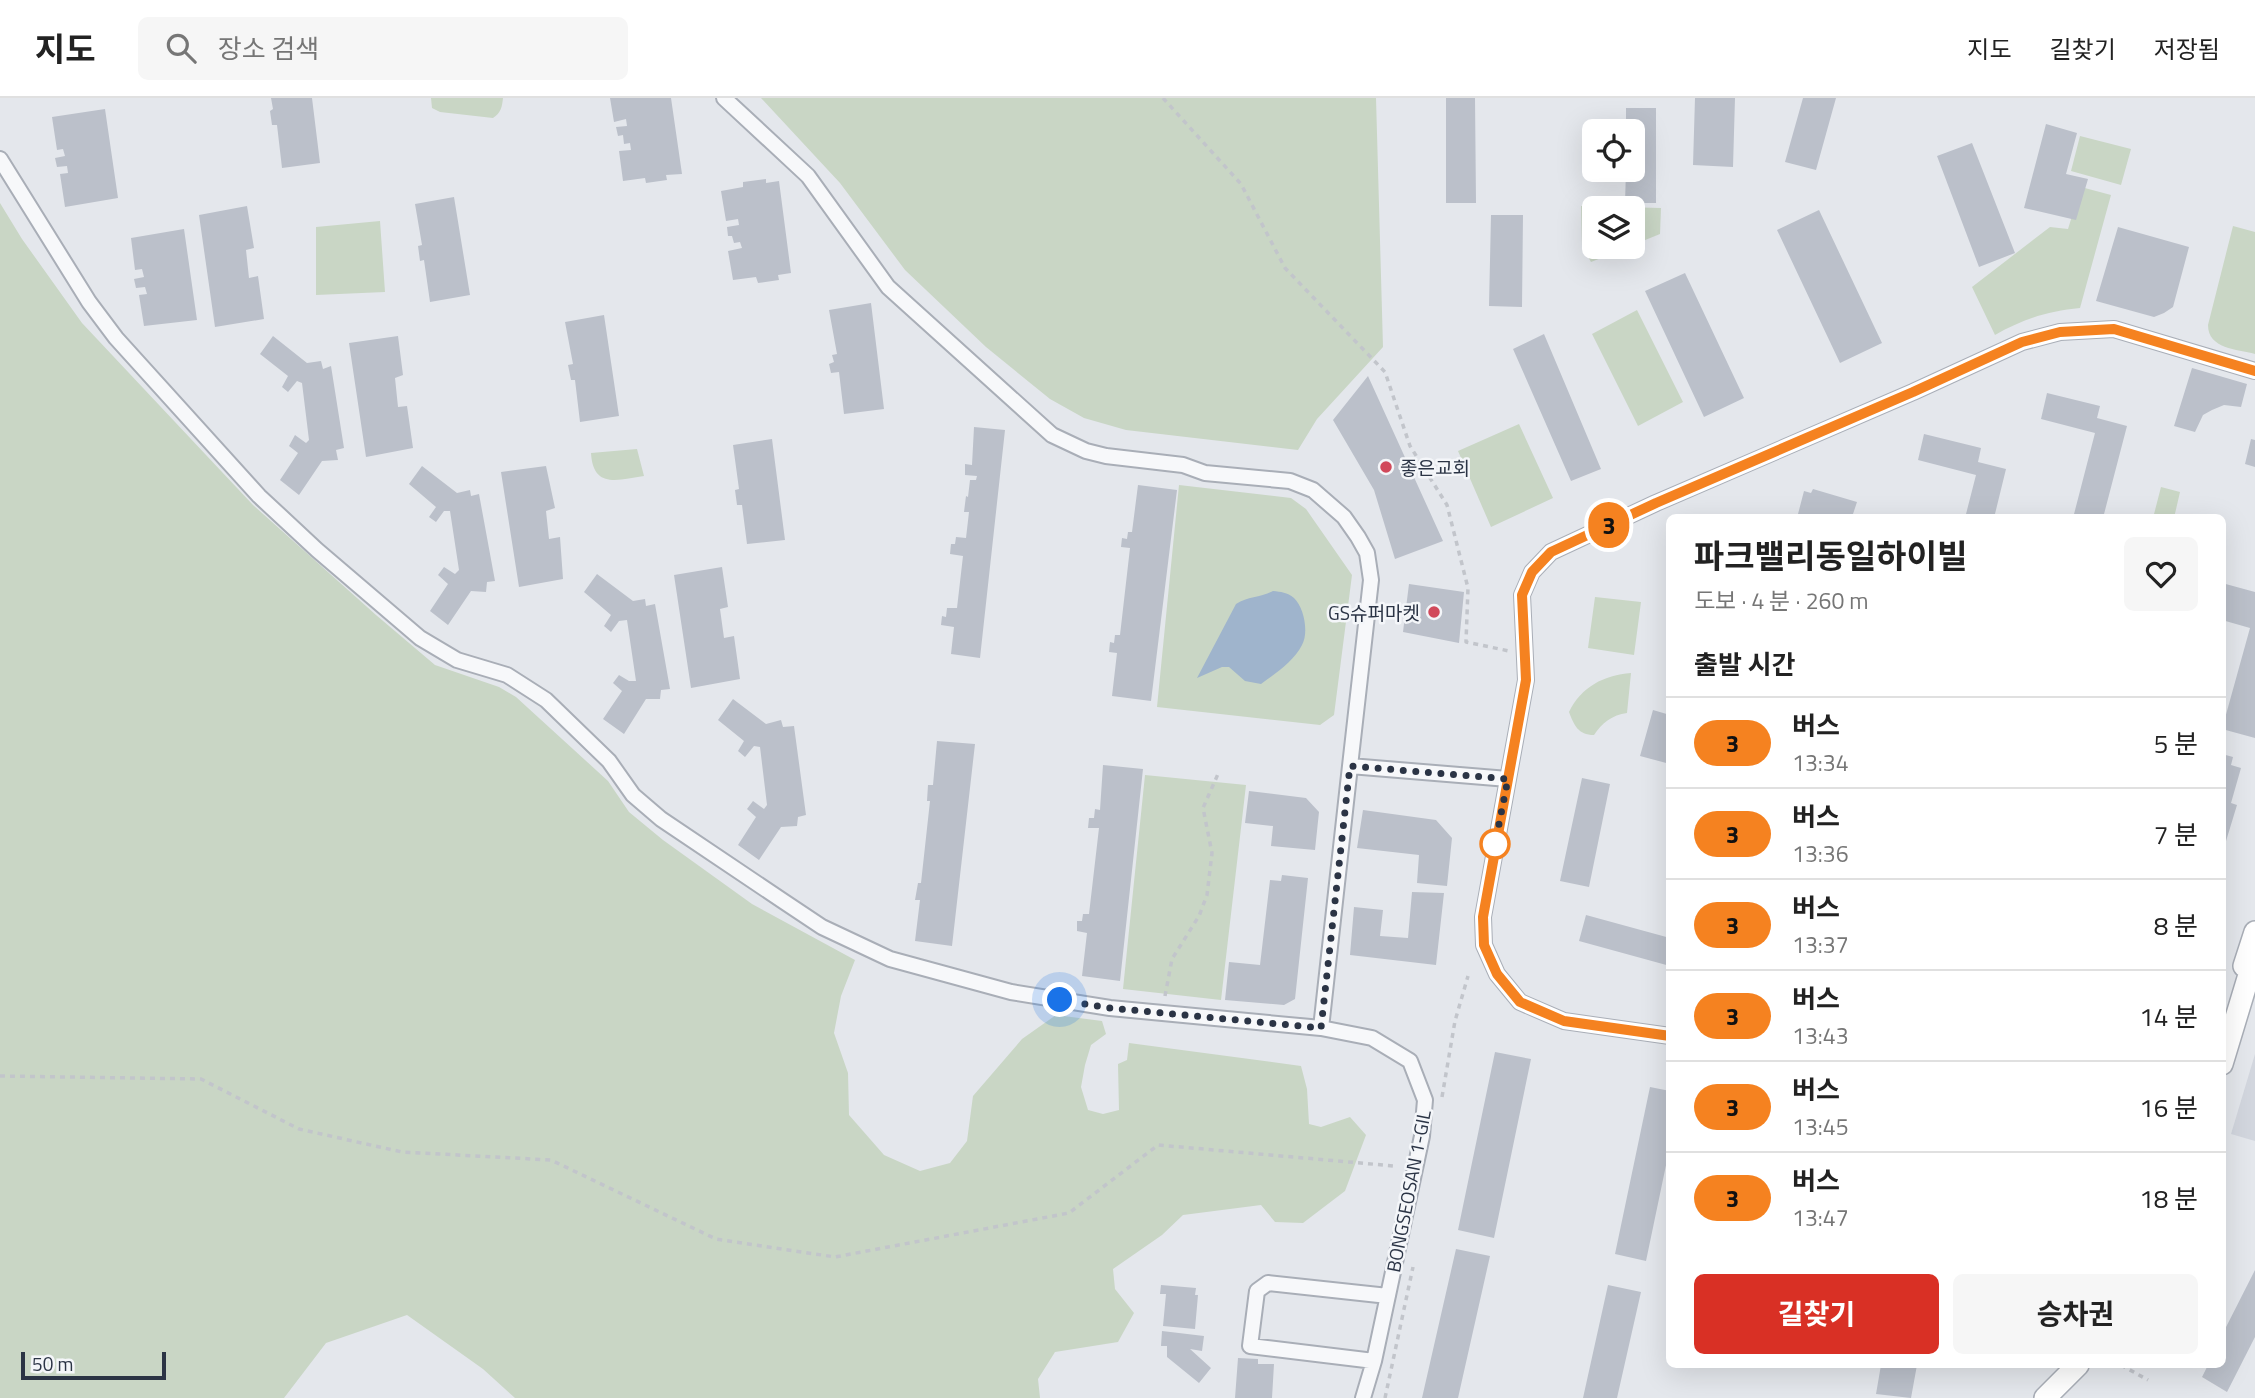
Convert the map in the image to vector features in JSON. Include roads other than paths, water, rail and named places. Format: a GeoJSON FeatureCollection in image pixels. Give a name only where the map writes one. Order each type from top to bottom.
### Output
{"type":"FeatureCollection","features":[{"type":"Feature","properties":{"kind":"street"},"geometry":{"type":"LineString","coordinates":[[724,98],[808,176],[888,287],[1052,435],[1086,451],[1106,456],[1183,465],[1205,473],[1290,481],[1312,490],[1344,516],[1367,553],[1371,580],[1321,1028]]}},
{"type":"Feature","properties":{"kind":"street","name":"BONGSEOSAN 1-GIL"},"geometry":{"type":"LineString","coordinates":[[0,159],[89,302],[116,338],[259,496],[317,550],[420,638],[457,660],[507,675],[545,699],[609,761],[634,794],[661,819],[822,927],[880,954],[965,981],[1011,992],[1110,1008],[1321,1028],[1372,1038],[1410,1060],[1425,1100],[1422,1136],[1374,1361],[1363,1398]]}},
{"type":"Feature","properties":{"kind":"street"},"geometry":{"type":"LineString","coordinates":[[1666,1035],[1564,1021],[1520,1002],[1497,974],[1484,945],[1483,917],[1526,680],[1522,595],[1532,572],[1551,552],[2022,342],[2060,332],[2114,329],[2255,371]]}},
{"type":"Feature","properties":{"kind":"street"},"geometry":{"type":"LineString","coordinates":[[1350,766],[1508,779]]}},
{"type":"Feature","properties":{"kind":"street"},"geometry":{"type":"LineString","coordinates":[[2226,1019],[2255,932]]}},
{"type":"Feature","properties":{"kind":"street"},"geometry":{"type":"LineString","coordinates":[[2226,1051],[2255,956]]}},
{"type":"Feature","properties":{"kind":"street","name":"BONGSEOSAN 1-GIL"},"geometry":{"type":"LineString","coordinates":[[1374,1361],[1250,1346],[1257,1291],[1268,1283],[1388,1296]]}},
{"type":"Feature","properties":{"kind":"street"},"geometry":{"type":"LineString","coordinates":[[2045,1398],[2075,1368]]}},
{"type":"Feature","properties":{"kind":"street"},"geometry":{"type":"LineString","coordinates":[[2062,1398],[2088,1368]]}},
{"type":"Feature","properties":{"kind":"water"},"geometry":{"type":"Polygon","coordinates":[[[1273,591],[1291,596],[1298,602],[1305,627],[1304,640],[1299,651],[1284,667],[1261,684],[1245,681],[1229,667],[1222,667],[1197,678],[1236,604],[1273,591]]]}},
{"type":"Feature","properties":{"kind":"place","name":"좋은교회"},"geometry":{"type":"Point","coordinates":[1386,467]}},
{"type":"Feature","properties":{"kind":"place","name":"GS슈퍼마켓"},"geometry":{"type":"Point","coordinates":[1434,612]}}]}
